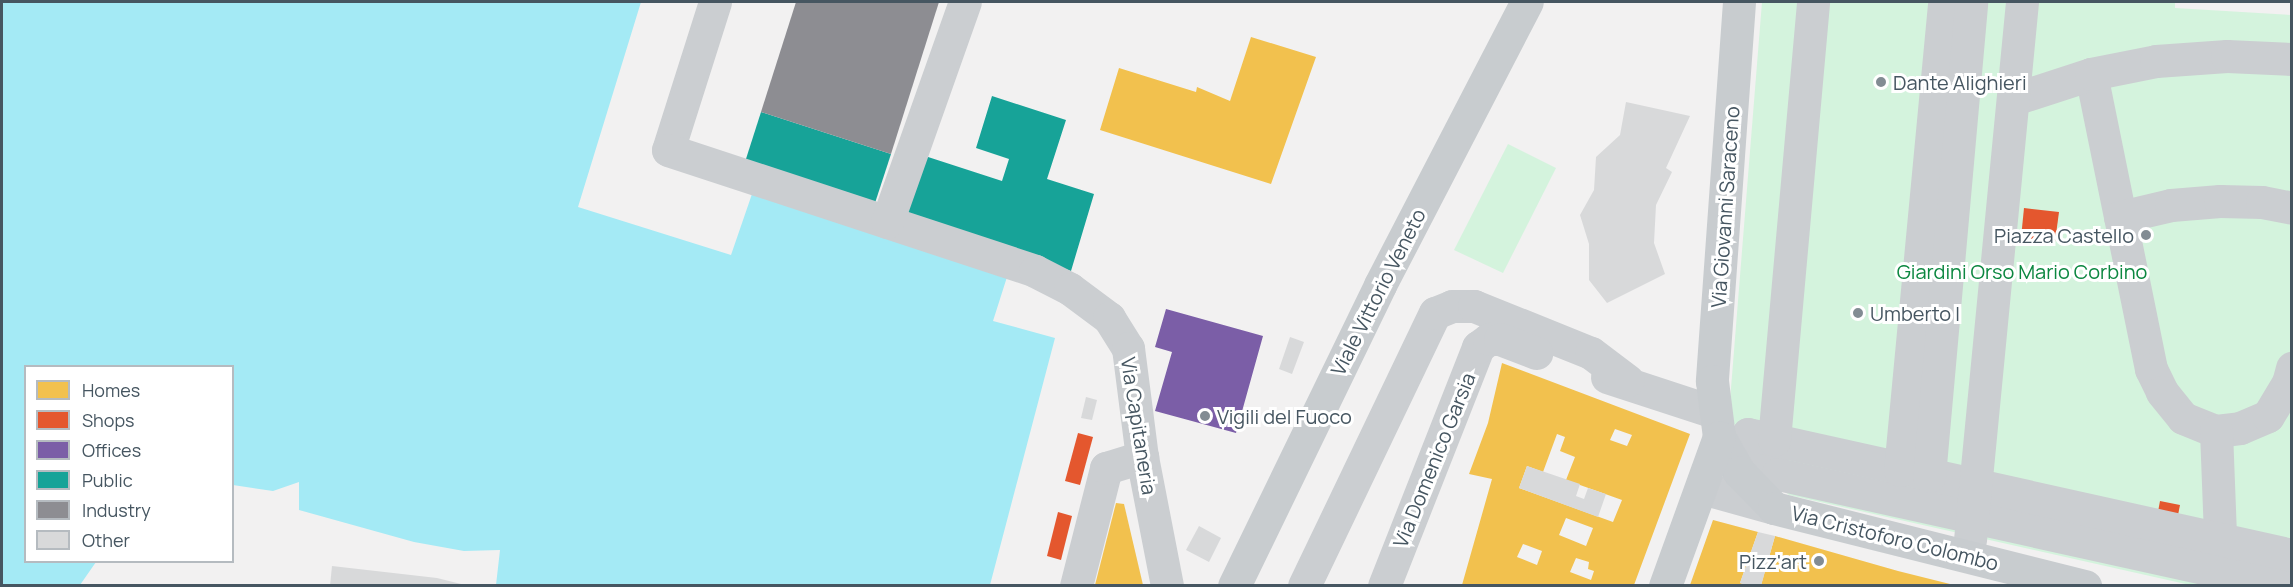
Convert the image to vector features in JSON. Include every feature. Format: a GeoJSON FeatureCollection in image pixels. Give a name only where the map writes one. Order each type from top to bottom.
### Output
{"type":"FeatureCollection","features":[{"type":"Feature","properties":{"kind":"main road","name":"Viale Vittorio Veneto"},"geometry":{"type":"LineString","coordinates":[[1234,585],[1380,285],[1527,2]]}},
{"type":"Feature","properties":{"kind":"main road","name":"Via Giovanni Saraceno"},"geometry":{"type":"LineString","coordinates":[[1716,424],[1712,381],[1739,2]]}},
{"type":"Feature","properties":{"kind":"main road"},"geometry":{"type":"LineString","coordinates":[[1665,585],[1701,488],[1716,424]]}},
{"type":"Feature","properties":{"kind":"main road"},"geometry":{"type":"LineString","coordinates":[[1716,424],[1739,472],[1774,508]]}},
{"type":"Feature","properties":{"kind":"main road","name":"Via Cristoforo Colombo"},"geometry":{"type":"LineString","coordinates":[[1774,508],[2082,585]]}},
{"type":"Feature","properties":{"kind":"street","name":"Via Capitaneria"},"geometry":{"type":"LineString","coordinates":[[715,2],[668,150],[1035,271],[1070,289],[1109,318],[1128,348],[1142,457],[1167,585]]}},
{"type":"Feature","properties":{"kind":"street"},"geometry":{"type":"LineString","coordinates":[[887,222],[965,2]]}},
{"type":"Feature","properties":{"kind":"street"},"geometry":{"type":"LineString","coordinates":[[1774,440],[1813,2]]}},
{"type":"Feature","properties":{"kind":"street"},"geometry":{"type":"LineString","coordinates":[[1915,473],[1944,2]]}},
{"type":"Feature","properties":{"kind":"street"},"geometry":{"type":"LineString","coordinates":[[1915,473],[1971,2]]}},
{"type":"Feature","properties":{"kind":"street"},"geometry":{"type":"LineString","coordinates":[[1968,557],[2022,2]]}},
{"type":"Feature","properties":{"kind":"street"},"geometry":{"type":"LineString","coordinates":[[2013,99],[2091,74],[2156,61],[2227,56],[2292,59]]}},
{"type":"Feature","properties":{"kind":"street"},"geometry":{"type":"LineString","coordinates":[[2091,74],[2151,369],[2162,392],[2183,418],[2216,431],[2240,428],[2268,416],[2288,383],[2292,368]]}},
{"type":"Feature","properties":{"kind":"street"},"geometry":{"type":"LineString","coordinates":[[2120,217],[2171,205],[2220,201],[2262,202],[2292,208]]}},
{"type":"Feature","properties":{"kind":"street"},"geometry":{"type":"LineString","coordinates":[[1304,585],[1435,313],[1452,306],[1474,306],[1591,353],[1628,381],[1716,424]]}},
{"type":"Feature","properties":{"kind":"street","name":"Via Domenico Garsia"},"geometry":{"type":"LineString","coordinates":[[1384,585],[1478,347],[1489,339],[1500,339],[1583,372],[1628,381]]}},
{"type":"Feature","properties":{"kind":"street"},"geometry":{"type":"LineString","coordinates":[[2216,431],[2221,572]]}},
{"type":"Feature","properties":{"kind":"street"},"geometry":{"type":"LineString","coordinates":[[2285,585],[2221,572],[1973,502],[1915,473],[1748,434],[1778,474],[1973,502],[2220,539],[2292,555]]}},
{"type":"Feature","properties":{"kind":"street"},"geometry":{"type":"LineString","coordinates":[[1076,585],[1106,468],[1142,457]]}},
{"type":"Feature","properties":{"kind":"street"},"geometry":{"type":"LineString","coordinates":[[1701,488],[1774,508]]}},
{"type":"Feature","properties":{"kind":"green space","name":"Giardini Orso Mario Corbino"},"geometry":{"type":"Polygon","coordinates":[[[1762,2],[2175,2],[2175,8],[2291,15],[2291,585],[2190,585],[1789,495],[1766,474],[1744,445],[1729,413],[1762,2]]]}},
{"type":"Feature","properties":{"kind":"green space"},"geometry":{"type":"Polygon","coordinates":[[[1508,144],[1556,168],[1503,273],[1454,250],[1508,144]]]}},
{"type":"Feature","properties":{"kind":"water"},"geometry":{"type":"Polygon","coordinates":[[[2,2],[641,2],[578,207],[731,255],[752,194],[1007,277],[993,321],[1055,338],[990,585],[496,585],[500,550],[464,551],[414,542],[299,510],[299,482],[273,491],[234,485],[234,365],[24,365],[24,563],[95,563],[80,585],[2,585],[2,2]]]}},
{"type":"Feature","properties":{"kind":"building: Homes"},"geometry":{"type":"Polygon","coordinates":[[[1251,37],[1316,57],[1271,184],[1100,130],[1119,68],[1196,92],[1197,87],[1230,101],[1251,37]]]}},
{"type":"Feature","properties":{"kind":"building: Homes"},"geometry":{"type":"Polygon","coordinates":[[[1502,363],[1690,434],[1634,585],[1462,585],[1492,479],[1469,474],[1488,423],[1502,363]],[[1615,429],[1610,440],[1627,446],[1632,435],[1615,429]],[[1557,434],[1543,472],[1527,466],[1519,488],[1613,522],[1622,500],[1566,480],[1575,457],[1560,451],[1565,437],[1557,434]],[[1566,518],[1559,535],[1586,546],[1593,528],[1566,518]],[[1523,544],[1517,557],[1537,565],[1542,551],[1523,544]],[[1576,558],[1570,572],[1591,580],[1594,571],[1588,569],[1589,562],[1576,558]]]}},
{"type":"Feature","properties":{"kind":"building: Homes"},"geometry":{"type":"Polygon","coordinates":[[[1116,503],[1124,504],[1143,585],[1095,585],[1116,503]]]}},
{"type":"Feature","properties":{"kind":"building: Homes"},"geometry":{"type":"Polygon","coordinates":[[[1713,520],[1758,532],[1740,583],[1747,585],[1690,585],[1713,520]]]}},
{"type":"Feature","properties":{"kind":"building: Homes"},"geometry":{"type":"Polygon","coordinates":[[[1775,536],[1898,571],[1954,585],[1761,585],[1775,536]]]}},
{"type":"Feature","properties":{"kind":"building: Shops"},"geometry":{"type":"Polygon","coordinates":[[[2024,208],[2059,212],[2055,242],[2021,238],[2024,208]]]}},
{"type":"Feature","properties":{"kind":"building: Shops"},"geometry":{"type":"Polygon","coordinates":[[[1078,433],[1093,437],[1080,485],[1065,481],[1078,433]]]}},
{"type":"Feature","properties":{"kind":"building: Shops"},"geometry":{"type":"Polygon","coordinates":[[[2160,501],[2180,505],[2177,520],[2157,517],[2160,501]]]}},
{"type":"Feature","properties":{"kind":"building: Shops"},"geometry":{"type":"Polygon","coordinates":[[[1058,512],[1072,516],[1061,560],[1047,556],[1058,512]]]}},
{"type":"Feature","properties":{"kind":"building: Offices"},"geometry":{"type":"Polygon","coordinates":[[[1166,309],[1263,336],[1236,433],[1155,411],[1172,352],[1155,347],[1166,309]]]}},
{"type":"Feature","properties":{"kind":"building: Public"},"geometry":{"type":"Polygon","coordinates":[[[992,96],[1066,120],[1047,179],[1094,194],[1071,271],[906,214],[925,156],[1002,181],[1009,159],[976,148],[992,96]]]}},
{"type":"Feature","properties":{"kind":"building: Public"},"geometry":{"type":"Polygon","coordinates":[[[761,112],[891,154],[875,203],[745,162],[761,112]]]}},
{"type":"Feature","properties":{"kind":"building: Industry"},"geometry":{"type":"Polygon","coordinates":[[[796,2],[939,2],[891,154],[761,112],[796,2]]]}},
{"type":"Feature","properties":{"kind":"building: Other"},"geometry":{"type":"Polygon","coordinates":[[[1626,102],[1690,116],[1666,168],[1672,172],[1656,205],[1654,243],[1665,274],[1607,303],[1589,280],[1589,244],[1580,215],[1594,190],[1596,157],[1620,135],[1626,102]]]}},
{"type":"Feature","properties":{"kind":"building: Other"},"geometry":{"type":"Polygon","coordinates":[[[1290,337],[1304,342],[1292,374],[1279,369],[1290,337]]]}},
{"type":"Feature","properties":{"kind":"building: Other"},"geometry":{"type":"Polygon","coordinates":[[[1086,397],[1097,400],[1092,420],[1081,418],[1086,397]]]}},
{"type":"Feature","properties":{"kind":"building: Other"},"geometry":{"type":"Polygon","coordinates":[[[1527,466],[1580,484],[1576,496],[1584,499],[1588,488],[1606,494],[1598,517],[1519,488],[1527,466]]]}},
{"type":"Feature","properties":{"kind":"building: Other"},"geometry":{"type":"Polygon","coordinates":[[[1199,526],[1221,538],[1209,562],[1186,550],[1199,526]]]}},
{"type":"Feature","properties":{"kind":"building: Other"},"geometry":{"type":"Polygon","coordinates":[[[1758,532],[1775,536],[1761,586],[1749,586],[1740,583],[1758,532]]]}},
{"type":"Feature","properties":{"kind":"building: Other"},"geometry":{"type":"Polygon","coordinates":[[[332,566],[437,578],[469,586],[330,586],[332,566]]]}},
{"type":"Feature","properties":{"kind":"place","name":"Dante Alighieri"},"geometry":{"type":"Point","coordinates":[1881,82]}},
{"type":"Feature","properties":{"kind":"place","name":"Piazza Castello"},"geometry":{"type":"Point","coordinates":[2146,235]}},
{"type":"Feature","properties":{"kind":"place","name":"Umberto I"},"geometry":{"type":"Point","coordinates":[1858,313]}},
{"type":"Feature","properties":{"kind":"place","name":"Vigili del Fuoco"},"geometry":{"type":"Point","coordinates":[1205,416]}},
{"type":"Feature","properties":{"kind":"place","name":"Pizz'art"},"geometry":{"type":"Point","coordinates":[1819,561]}}]}
